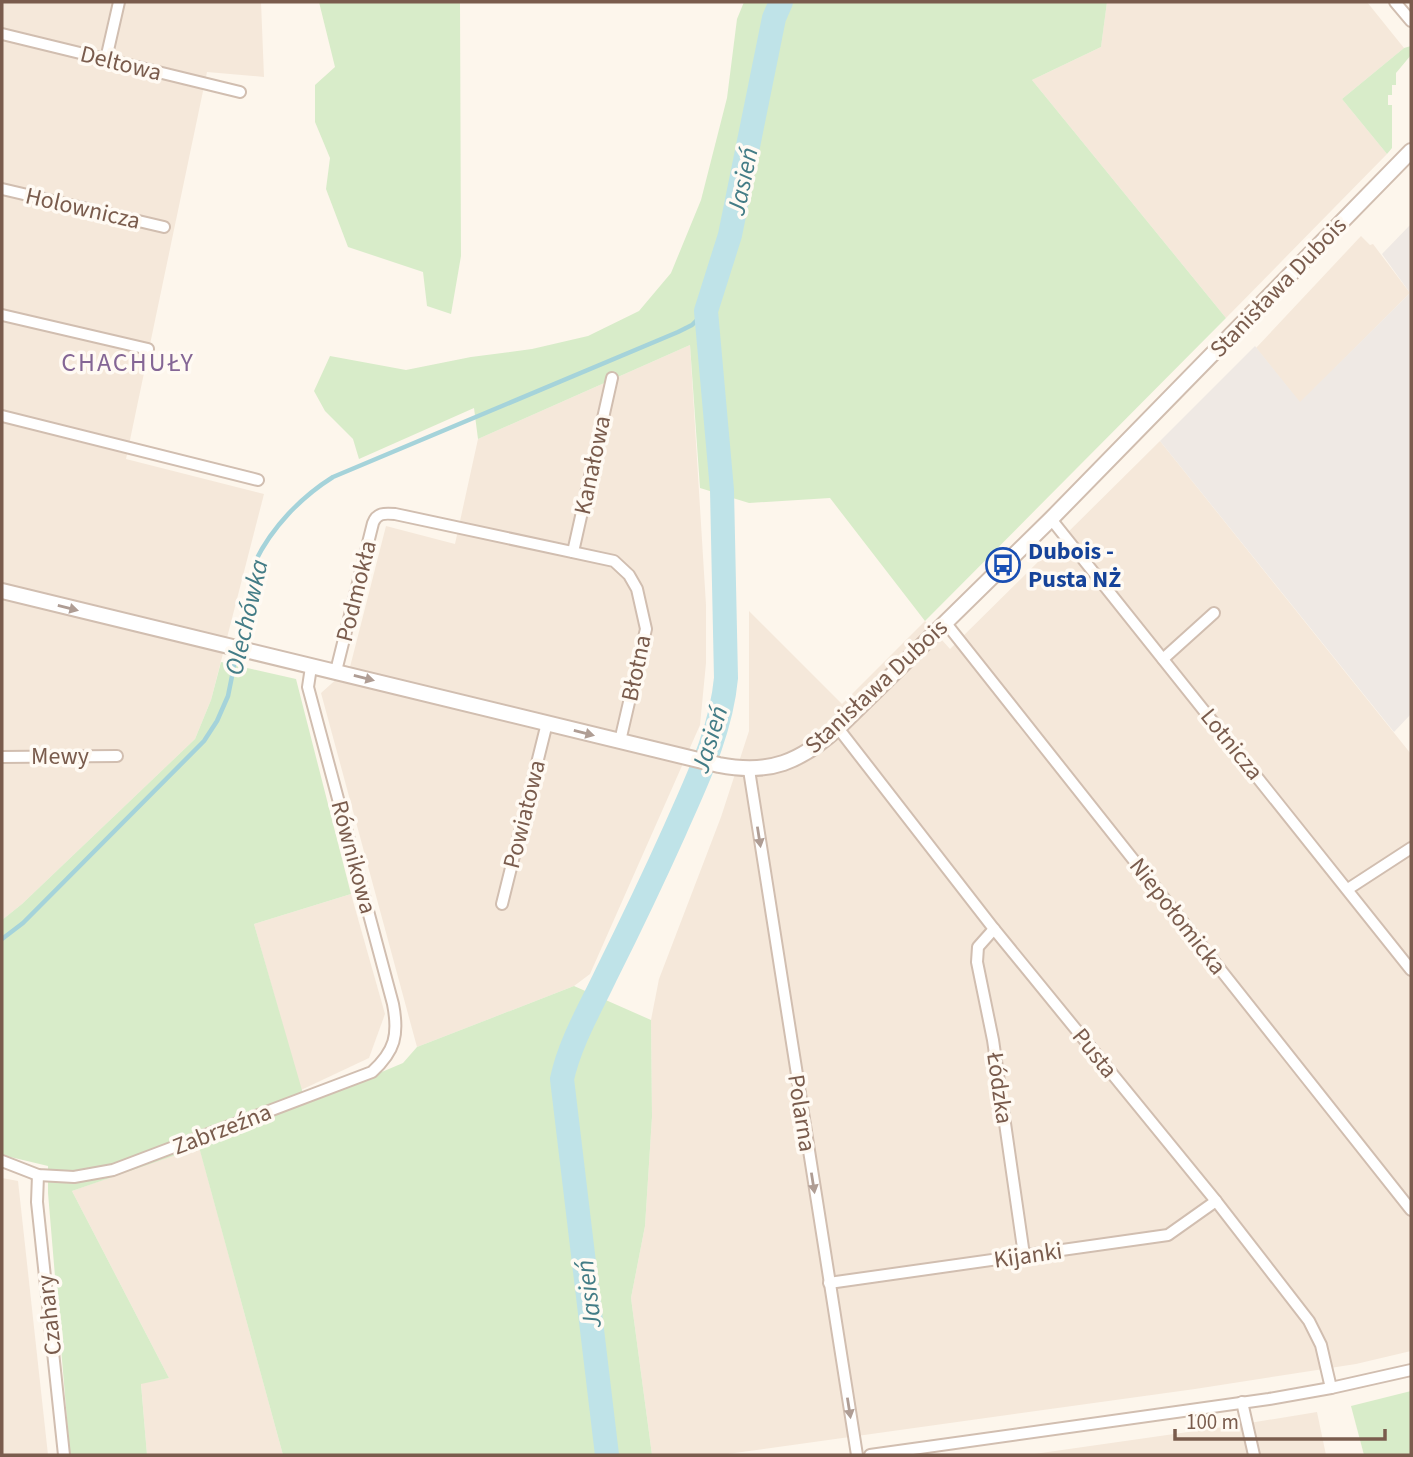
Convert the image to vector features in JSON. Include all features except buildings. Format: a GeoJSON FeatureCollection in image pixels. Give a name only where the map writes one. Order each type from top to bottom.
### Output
{"type":"FeatureCollection","features":[{"type":"Feature","properties":{"kind":"street"},"geometry":{"type":"LineString","coordinates":[[106,60],[119,2]]}},
{"type":"Feature","properties":{"kind":"street"},"geometry":{"type":"LineString","coordinates":[[1395,2],[1411,21]]}},
{"type":"Feature","properties":{"kind":"street","name":"Deltowa"},"geometry":{"type":"LineString","coordinates":[[2,34],[240,92]]}},
{"type":"Feature","properties":{"kind":"street","name":"Stanisława Dubois"},"geometry":{"type":"LineString","coordinates":[[2,592],[719,765],[749,770],[789,762],[813,748],[838,728],[1051,519],[1411,151]]}},
{"type":"Feature","properties":{"kind":"street","name":"Holownicza"},"geometry":{"type":"LineString","coordinates":[[2,189],[164,227]]}},
{"type":"Feature","properties":{"kind":"street"},"geometry":{"type":"LineString","coordinates":[[2,315],[148,349]]}},
{"type":"Feature","properties":{"kind":"street","name":"Kanałowa"},"geometry":{"type":"LineString","coordinates":[[573,552],[612,378]]}},
{"type":"Feature","properties":{"kind":"street"},"geometry":{"type":"LineString","coordinates":[[2,416],[258,480]]}},
{"type":"Feature","properties":{"kind":"street","name":"Podmokła"},"geometry":{"type":"LineString","coordinates":[[336,671],[373,523],[381,514],[395,514],[573,552]]}},
{"type":"Feature","properties":{"kind":"street","name":"Lotnicza"},"geometry":{"type":"LineString","coordinates":[[1051,519],[1411,970]]}},
{"type":"Feature","properties":{"kind":"street","name":"Błotna"},"geometry":{"type":"LineString","coordinates":[[573,552],[614,561],[629,575],[636,589],[646,629],[620,741]]}},
{"type":"Feature","properties":{"kind":"street"},"geometry":{"type":"LineString","coordinates":[[1163,659],[1213,613]]}},
{"type":"Feature","properties":{"kind":"street","name":"Niepołomicka"},"geometry":{"type":"LineString","coordinates":[[945,622],[1411,1210]]}},
{"type":"Feature","properties":{"kind":"street","name":"Równikowa"},"geometry":{"type":"LineString","coordinates":[[311,667],[308,687],[393,1004],[396,1025],[393,1049]]}},
{"type":"Feature","properties":{"kind":"street","name":"Powiatowa"},"geometry":{"type":"LineString","coordinates":[[502,904],[547,723]]}},
{"type":"Feature","properties":{"kind":"street","name":"Pusta"},"geometry":{"type":"LineString","coordinates":[[838,728],[994,929],[1216,1201],[1309,1321],[1319,1340],[1331,1388]]}},
{"type":"Feature","properties":{"kind":"street","name":"Mewy"},"geometry":{"type":"LineString","coordinates":[[2,757],[117,756]]}},
{"type":"Feature","properties":{"kind":"street","name":"Polarna"},"geometry":{"type":"LineString","coordinates":[[749,770],[857,1455]]}},
{"type":"Feature","properties":{"kind":"street"},"geometry":{"type":"LineString","coordinates":[[1349,889],[1411,848]]}},
{"type":"Feature","properties":{"kind":"street","name":"Łódzka"},"geometry":{"type":"LineString","coordinates":[[994,929],[978,947],[977,962],[993,1040],[1024,1255]]}},
{"type":"Feature","properties":{"kind":"street","name":"Zabrzeźna"},"geometry":{"type":"LineString","coordinates":[[2,1161],[38,1175],[74,1177],[113,1170],[372,1072],[393,1049]]}},
{"type":"Feature","properties":{"kind":"street","name":"Czahary"},"geometry":{"type":"LineString","coordinates":[[38,1175],[37,1202],[64,1455]]}},
{"type":"Feature","properties":{"kind":"street","name":"Kijanki"},"geometry":{"type":"LineString","coordinates":[[829,1283],[1168,1235],[1216,1201]]}},
{"type":"Feature","properties":{"kind":"street"},"geometry":{"type":"LineString","coordinates":[[870,1455],[1242,1402],[1331,1388],[1411,1370]]}},
{"type":"Feature","properties":{"kind":"street"},"geometry":{"type":"LineString","coordinates":[[1242,1402],[1254,1455]]}},
{"type":"Feature","properties":{"kind":"shaded area"},"geometry":{"type":"Polygon","coordinates":[[[2,2],[261,2],[264,77],[207,72],[126,459],[264,494],[211,700],[195,739],[2,920],[2,2]]]}},
{"type":"Feature","properties":{"kind":"shaded area"},"geometry":{"type":"Polygon","coordinates":[[[1107,2],[1367,2],[1404,48],[1342,99],[1387,154],[1226,318],[1032,80],[1101,47],[1107,2]]]}},
{"type":"Feature","properties":{"kind":"shaded area"},"geometry":{"type":"Polygon","coordinates":[[[1411,224],[1411,714],[1394,732],[1160,441],[1255,346],[1300,402],[1410,293],[1382,254],[1411,224]]]}},
{"type":"Feature","properties":{"kind":"shaded area"},"geometry":{"type":"Polygon","coordinates":[[[1361,236],[1370,245],[1373,244],[1410,293],[1300,403],[1256,348],[1361,236]]]}},
{"type":"Feature","properties":{"kind":"shaded area"},"geometry":{"type":"Polygon","coordinates":[[[690,345],[706,605],[706,663],[700,725],[590,974],[574,986],[417,1047],[321,693],[350,667],[386,526],[455,544],[478,439],[690,345]]]}},
{"type":"Feature","properties":{"kind":"shaded area"},"geometry":{"type":"Polygon","coordinates":[[[1160,441],[1411,754],[1411,1351],[1356,1364],[1195,1389],[720,1455],[652,1455],[631,1298],[645,1226],[652,1117],[651,1020],[659,979],[721,817],[749,731],[749,611],[842,704],[925,621],[950,649],[1160,441]]]}},
{"type":"Feature","properties":{"kind":"shaded area"},"geometry":{"type":"Polygon","coordinates":[[[351,894],[385,1014],[369,1058],[301,1090],[254,924],[351,894]]]}},
{"type":"Feature","properties":{"kind":"shaded area"},"geometry":{"type":"Polygon","coordinates":[[[199,1146],[283,1455],[147,1455],[141,1383],[169,1378],[72,1191],[199,1146]]]}},
{"type":"Feature","properties":{"kind":"shaded area"},"geometry":{"type":"Polygon","coordinates":[[[2,1178],[18,1181],[48,1455],[2,1455],[2,1178]]]}},
{"type":"Feature","properties":{"kind":"shaded area"},"geometry":{"type":"Polygon","coordinates":[[[1317,1412],[1326,1455],[1027,1455],[1237,1425],[1317,1412]]]}},
{"type":"Feature","properties":{"kind":"green space"},"geometry":{"type":"Polygon","coordinates":[[[319,2],[460,2],[461,256],[451,314],[427,306],[423,272],[348,247],[326,189],[330,158],[315,122],[315,85],[335,67],[319,2]]]}},
{"type":"Feature","properties":{"kind":"green space"},"geometry":{"type":"Polygon","coordinates":[[[744,2],[1107,2],[1101,47],[1032,80],[1226,318],[925,621],[830,498],[749,503],[700,488],[690,345],[478,439],[474,408],[359,459],[353,439],[325,411],[314,391],[330,356],[406,370],[471,357],[532,349],[588,336],[639,311],[671,273],[701,200],[727,98],[737,19],[744,2]]]}},
{"type":"Feature","properties":{"kind":"green space"},"geometry":{"type":"Polygon","coordinates":[[[1411,46],[1411,55],[1396,73],[1396,85],[1392,85],[1392,95],[1388,95],[1388,105],[1392,105],[1392,148],[1387,154],[1342,99],[1404,48],[1411,46]]]}},
{"type":"Feature","properties":{"kind":"green space"},"geometry":{"type":"Polygon","coordinates":[[[221,662],[296,679],[351,894],[254,924],[306,1104],[403,1063],[417,1047],[574,986],[651,1020],[652,1117],[645,1226],[631,1298],[652,1455],[283,1455],[199,1147],[72,1191],[169,1378],[141,1384],[147,1455],[70,1455],[48,1166],[2,1155],[2,920],[195,739],[211,700],[221,662]]]}},
{"type":"Feature","properties":{"kind":"green space"},"geometry":{"type":"Polygon","coordinates":[[[1411,1391],[1411,1455],[1364,1455],[1351,1406],[1411,1391]]]}},
{"type":"Feature","properties":{"kind":"water"},"geometry":{"type":"Polygon","coordinates":[[[774,2],[789,2],[781,17],[760,97],[769,12],[774,2]]]}},
{"type":"Feature","properties":{"kind":"waterway","name":"Jasień"},"geometry":{"type":"LineString","coordinates":[[607,1455],[562,1079],[581,1026],[675,830],[719,718],[726,678],[722,490],[706,311],[730,235],[774,18],[781,2]]}},
{"type":"Feature","properties":{"kind":"waterway","name":"Olechówka"},"geometry":{"type":"LineString","coordinates":[[2,939],[23,923],[204,741],[228,696],[255,562],[270,537],[299,503],[333,477],[678,332],[692,325],[706,311]]}},
{"type":"Feature","properties":{"kind":"place","name":"Dubois - Pusta NŻ"},"geometry":{"type":"Point","coordinates":[1003,565]}},
{"type":"Feature","properties":{"kind":"district","name":"CHACHUŁY"},"geometry":{"type":"Point","coordinates":[128,362]}}]}
